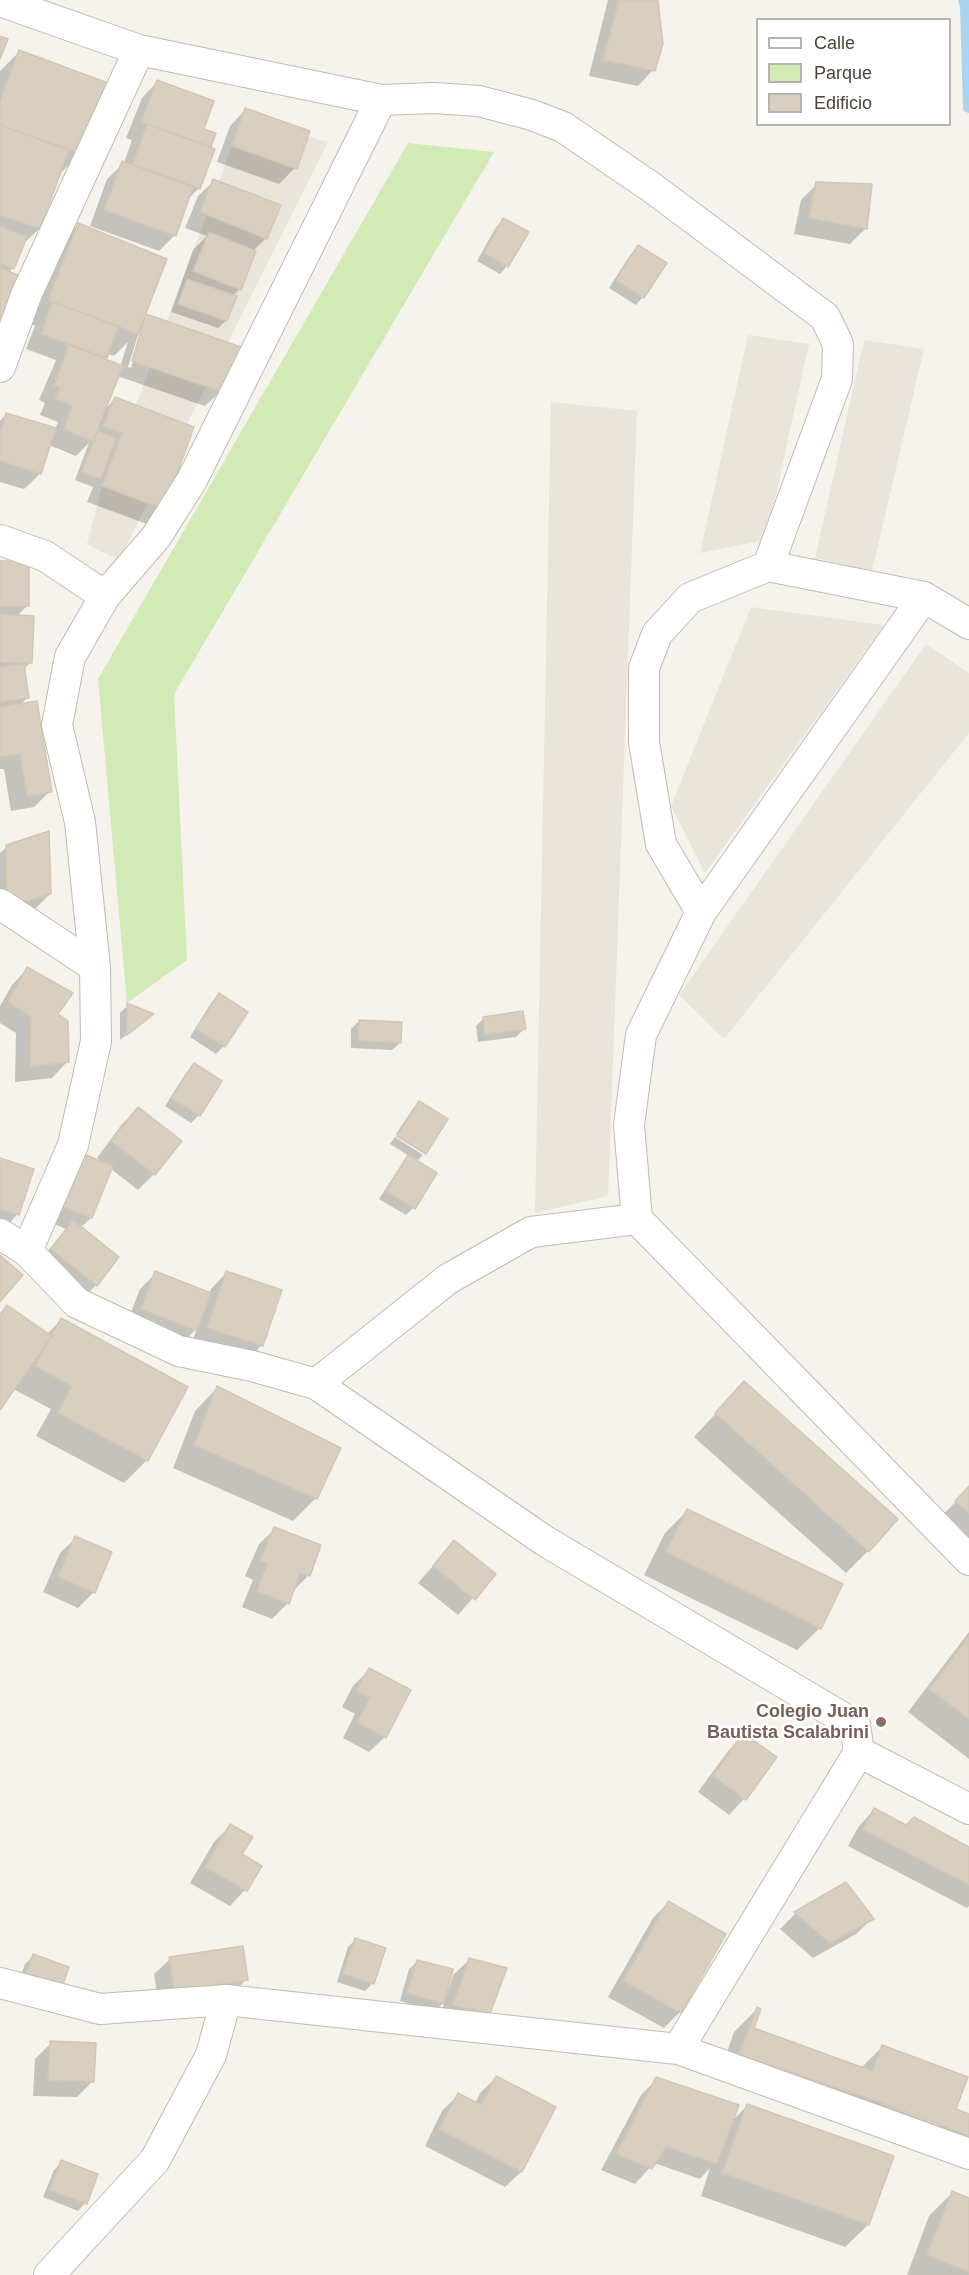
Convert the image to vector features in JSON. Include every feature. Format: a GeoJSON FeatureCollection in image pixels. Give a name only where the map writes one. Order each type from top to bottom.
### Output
{"type":"FeatureCollection","features":[{"type":"Feature","properties":{"kind":"street"},"geometry":{"type":"LineString","coordinates":[[0,1],[139,50],[381,100],[434,98],[479,101],[532,116],[563,128],[651,187],[825,317],[838,344],[837,379],[768,566]]}},
{"type":"Feature","properties":{"kind":"street"},"geometry":{"type":"LineString","coordinates":[[0,367],[27,293],[139,50]]}},
{"type":"Feature","properties":{"kind":"street"},"geometry":{"type":"LineString","coordinates":[[27,1251],[73,1146],[96,1041],[95,967],[80,822],[57,725],[70,657],[105,596],[156,537],[192,480],[381,100]]}},
{"type":"Feature","properties":{"kind":"street"},"geometry":{"type":"LineString","coordinates":[[0,540],[45,556],[105,596]]}},
{"type":"Feature","properties":{"kind":"street"},"geometry":{"type":"LineString","coordinates":[[701,912],[661,844],[644,742],[644,668],[657,634],[690,598],[733,578],[768,566],[924,597],[969,624]]}},
{"type":"Feature","properties":{"kind":"street"},"geometry":{"type":"LineString","coordinates":[[924,597],[701,912],[641,1035],[629,1125],[637,1219],[969,1560]]}},
{"type":"Feature","properties":{"kind":"street"},"geometry":{"type":"LineString","coordinates":[[0,904],[95,967]]}},
{"type":"Feature","properties":{"kind":"street"},"geometry":{"type":"LineString","coordinates":[[316,1384],[448,1279],[531,1232],[637,1219]]}},
{"type":"Feature","properties":{"kind":"street"},"geometry":{"type":"LineString","coordinates":[[0,1234],[27,1251],[77,1303],[179,1351],[252,1366],[316,1384],[545,1540],[855,1725],[859,1752],[678,2049]]}},
{"type":"Feature","properties":{"kind":"street"},"geometry":{"type":"LineString","coordinates":[[859,1752],[969,1809]]}},
{"type":"Feature","properties":{"kind":"street"},"geometry":{"type":"LineString","coordinates":[[0,1983],[100,2008],[226,2000],[678,2049],[969,2154]]}},
{"type":"Feature","properties":{"kind":"street"},"geometry":{"type":"LineString","coordinates":[[49,2275],[155,2160],[211,2055],[226,2000]]}},
{"type":"Feature","properties":{"kind":"shaded area"},"geometry":{"type":"Polygon","coordinates":[[[242,119],[328,142],[119,560],[87,544],[102,486],[122,434],[103,426],[115,397],[136,405],[242,119]]]}},
{"type":"Feature","properties":{"kind":"shaded area"},"geometry":{"type":"Polygon","coordinates":[[[748,335],[809,344],[766,540],[700,553],[748,335]]]}},
{"type":"Feature","properties":{"kind":"shaded area"},"geometry":{"type":"Polygon","coordinates":[[[864,340],[924,349],[872,571],[815,558],[864,340]]]}},
{"type":"Feature","properties":{"kind":"shaded area"},"geometry":{"type":"Polygon","coordinates":[[[551,402],[637,411],[608,1196],[535,1213],[551,402]]]}},
{"type":"Feature","properties":{"kind":"shaded area"},"geometry":{"type":"Polygon","coordinates":[[[751,607],[884,625],[705,873],[671,806],[751,607]]]}},
{"type":"Feature","properties":{"kind":"shaded area"},"geometry":{"type":"Polygon","coordinates":[[[926,644],[969,673],[969,733],[724,1039],[679,995],[926,644]]]}},
{"type":"Feature","properties":{"kind":"green space"},"geometry":{"type":"Polygon","coordinates":[[[408,143],[494,152],[174,694],[187,960],[127,1003],[98,679],[408,143]]]}},
{"type":"Feature","properties":{"kind":"building"},"geometry":{"type":"Polygon","coordinates":[[[619,0],[658,0],[663,44],[655,71],[603,60],[619,0]]]}},
{"type":"Feature","properties":{"kind":"building"},"geometry":{"type":"Polygon","coordinates":[[[0,36],[8,39],[0,59],[0,36]]]}},
{"type":"Feature","properties":{"kind":"building"},"geometry":{"type":"Polygon","coordinates":[[[19,50],[108,83],[82,154],[0,125],[0,101],[19,50]]]}},
{"type":"Feature","properties":{"kind":"building"},"geometry":{"type":"Polygon","coordinates":[[[157,80],[214,101],[204,129],[216,133],[211,147],[141,122],[157,80]]]}},
{"type":"Feature","properties":{"kind":"building"},"geometry":{"type":"Polygon","coordinates":[[[245,108],[310,131],[297,169],[232,146],[245,108]]]}},
{"type":"Feature","properties":{"kind":"building"},"geometry":{"type":"Polygon","coordinates":[[[147,124],[215,149],[200,189],[133,164],[147,124]]]}},
{"type":"Feature","properties":{"kind":"building"},"geometry":{"type":"Polygon","coordinates":[[[0,125],[69,150],[40,229],[0,215],[0,125]]]}},
{"type":"Feature","properties":{"kind":"building"},"geometry":{"type":"Polygon","coordinates":[[[122,161],[193,187],[176,236],[104,210],[122,161]]]}},
{"type":"Feature","properties":{"kind":"building"},"geometry":{"type":"Polygon","coordinates":[[[213,179],[281,205],[267,239],[200,212],[213,179]]]}},
{"type":"Feature","properties":{"kind":"building"},"geometry":{"type":"Polygon","coordinates":[[[816,182],[872,184],[867,229],[809,218],[816,182]]]}},
{"type":"Feature","properties":{"kind":"building"},"geometry":{"type":"Polygon","coordinates":[[[503,218],[529,232],[508,267],[484,253],[503,218]]]}},
{"type":"Feature","properties":{"kind":"building"},"geometry":{"type":"Polygon","coordinates":[[[78,223],[167,259],[138,334],[48,300],[78,223]]]}},
{"type":"Feature","properties":{"kind":"building"},"geometry":{"type":"Polygon","coordinates":[[[0,226],[27,237],[14,269],[0,263],[0,226]]]}},
{"type":"Feature","properties":{"kind":"building"},"geometry":{"type":"Polygon","coordinates":[[[209,232],[256,251],[241,290],[193,271],[209,232]]]}},
{"type":"Feature","properties":{"kind":"building"},"geometry":{"type":"Polygon","coordinates":[[[638,245],[667,263],[644,298],[616,280],[638,245]]]}},
{"type":"Feature","properties":{"kind":"building"},"geometry":{"type":"Polygon","coordinates":[[[0,268],[23,277],[0,333],[0,268]]]}},
{"type":"Feature","properties":{"kind":"building"},"geometry":{"type":"Polygon","coordinates":[[[187,279],[237,296],[227,321],[178,304],[187,279]]]}},
{"type":"Feature","properties":{"kind":"building"},"geometry":{"type":"Polygon","coordinates":[[[52,302],[118,326],[107,358],[41,334],[52,302]]]}},
{"type":"Feature","properties":{"kind":"building"},"geometry":{"type":"Polygon","coordinates":[[[146,314],[241,347],[222,392],[132,361],[146,314]]]}},
{"type":"Feature","properties":{"kind":"building"},"geometry":{"type":"Polygon","coordinates":[[[69,345],[123,366],[93,441],[64,430],[72,406],[55,399],[60,387],[54,385],[69,345]]]}},
{"type":"Feature","properties":{"kind":"building"},"geometry":{"type":"Polygon","coordinates":[[[115,397],[194,427],[164,509],[102,486],[122,433],[103,426],[115,397]]]}},
{"type":"Feature","properties":{"kind":"building"},"geometry":{"type":"Polygon","coordinates":[[[6,413],[56,428],[41,474],[0,461],[0,432],[6,413]]]}},
{"type":"Feature","properties":{"kind":"building"},"geometry":{"type":"Polygon","coordinates":[[[98,431],[116,438],[101,479],[81,472],[98,431]]]}},
{"type":"Feature","properties":{"kind":"building"},"geometry":{"type":"Polygon","coordinates":[[[0,561],[29,561],[29,606],[0,606],[0,561]]]}},
{"type":"Feature","properties":{"kind":"building"},"geometry":{"type":"Polygon","coordinates":[[[0,614],[34,616],[32,663],[0,662],[0,614]]]}},
{"type":"Feature","properties":{"kind":"building"},"geometry":{"type":"Polygon","coordinates":[[[24,664],[29,698],[0,702],[0,667],[24,664]]]}},
{"type":"Feature","properties":{"kind":"building"},"geometry":{"type":"Polygon","coordinates":[[[37,701],[52,792],[27,796],[20,754],[0,757],[0,707],[37,701]]]}},
{"type":"Feature","properties":{"kind":"building"},"geometry":{"type":"Polygon","coordinates":[[[49,831],[51,894],[7,907],[6,845],[49,831]]]}},
{"type":"Feature","properties":{"kind":"building"},"geometry":{"type":"Polygon","coordinates":[[[27,967],[73,993],[58,1014],[68,1021],[69,1062],[30,1067],[31,1017],[8,1002],[27,967]]]}},
{"type":"Feature","properties":{"kind":"building"},"geometry":{"type":"Polygon","coordinates":[[[219,993],[248,1012],[225,1047],[196,1029],[219,993]]]}},
{"type":"Feature","properties":{"kind":"building"},"geometry":{"type":"Polygon","coordinates":[[[127,1003],[154,1014],[127,1035],[127,1003]]]}},
{"type":"Feature","properties":{"kind":"building"},"geometry":{"type":"Polygon","coordinates":[[[523,1011],[526,1029],[485,1035],[483,1017],[523,1011]]]}},
{"type":"Feature","properties":{"kind":"building"},"geometry":{"type":"Polygon","coordinates":[[[359,1020],[402,1022],[401,1043],[358,1041],[359,1020]]]}},
{"type":"Feature","properties":{"kind":"building"},"geometry":{"type":"Polygon","coordinates":[[[194,1063],[222,1081],[200,1116],[171,1098],[194,1063]]]}},
{"type":"Feature","properties":{"kind":"building"},"geometry":{"type":"Polygon","coordinates":[[[419,1101],[448,1119],[426,1154],[397,1136],[419,1101]]]}},
{"type":"Feature","properties":{"kind":"building"},"geometry":{"type":"Polygon","coordinates":[[[138,1107],[182,1141],[155,1175],[111,1141],[138,1107]]]}},
{"type":"Feature","properties":{"kind":"building"},"geometry":{"type":"Polygon","coordinates":[[[81,1153],[113,1166],[92,1218],[59,1205],[81,1153]]]}},
{"type":"Feature","properties":{"kind":"building"},"geometry":{"type":"Polygon","coordinates":[[[408,1155],[437,1173],[415,1209],[386,1191],[408,1155]]]}},
{"type":"Feature","properties":{"kind":"building"},"geometry":{"type":"Polygon","coordinates":[[[0,1158],[34,1169],[19,1215],[0,1209],[0,1158]]]}},
{"type":"Feature","properties":{"kind":"building"},"geometry":{"type":"Polygon","coordinates":[[[73,1220],[119,1257],[97,1286],[51,1249],[73,1220]]]}},
{"type":"Feature","properties":{"kind":"building"},"geometry":{"type":"Polygon","coordinates":[[[0,1255],[23,1275],[0,1302],[0,1255]]]}},
{"type":"Feature","properties":{"kind":"building"},"geometry":{"type":"Polygon","coordinates":[[[155,1271],[211,1293],[197,1331],[141,1309],[155,1271]]]}},
{"type":"Feature","properties":{"kind":"building"},"geometry":{"type":"Polygon","coordinates":[[[226,1271],[282,1290],[263,1346],[207,1328],[226,1271]]]}},
{"type":"Feature","properties":{"kind":"building"},"geometry":{"type":"Polygon","coordinates":[[[7,1305],[52,1336],[0,1410],[0,1315],[7,1305]]]}},
{"type":"Feature","properties":{"kind":"building"},"geometry":{"type":"Polygon","coordinates":[[[61,1318],[188,1387],[148,1461],[58,1413],[72,1386],[35,1366],[61,1318]]]}},
{"type":"Feature","properties":{"kind":"building"},"geometry":{"type":"Polygon","coordinates":[[[744,1381],[898,1519],[869,1552],[715,1413],[744,1381]]]}},
{"type":"Feature","properties":{"kind":"building"},"geometry":{"type":"Polygon","coordinates":[[[217,1386],[341,1448],[317,1499],[194,1445],[217,1386]]]}},
{"type":"Feature","properties":{"kind":"building"},"geometry":{"type":"Polygon","coordinates":[[[969,1486],[969,1513],[955,1501],[969,1486]]]}},
{"type":"Feature","properties":{"kind":"building"},"geometry":{"type":"Polygon","coordinates":[[[687,1509],[843,1584],[821,1629],[666,1552],[687,1509]]]}},
{"type":"Feature","properties":{"kind":"building"},"geometry":{"type":"Polygon","coordinates":[[[274,1527],[321,1545],[310,1576],[300,1573],[289,1604],[257,1591],[267,1564],[260,1560],[274,1527]]]}},
{"type":"Feature","properties":{"kind":"building"},"geometry":{"type":"Polygon","coordinates":[[[75,1536],[112,1552],[95,1593],[58,1577],[75,1536]]]}},
{"type":"Feature","properties":{"kind":"building"},"geometry":{"type":"Polygon","coordinates":[[[454,1540],[496,1574],[475,1600],[433,1566],[454,1540]]]}},
{"type":"Feature","properties":{"kind":"building"},"geometry":{"type":"Polygon","coordinates":[[[969,1637],[969,1719],[929,1689],[969,1637]]]}},
{"type":"Feature","properties":{"kind":"building"},"geometry":{"type":"Polygon","coordinates":[[[369,1668],[411,1690],[386,1738],[357,1722],[370,1698],[356,1691],[369,1668]]]}},
{"type":"Feature","properties":{"kind":"building"},"geometry":{"type":"Polygon","coordinates":[[[743,1733],[777,1757],[746,1800],[713,1776],[743,1733]]]}},
{"type":"Feature","properties":{"kind":"building"},"geometry":{"type":"Polygon","coordinates":[[[874,1808],[906,1825],[914,1817],[969,1847],[969,1885],[863,1830],[874,1808]]]}},
{"type":"Feature","properties":{"kind":"building"},"geometry":{"type":"Polygon","coordinates":[[[230,1824],[253,1837],[242,1854],[262,1866],[247,1891],[205,1867],[230,1824]]]}},
{"type":"Feature","properties":{"kind":"building"},"geometry":{"type":"Polygon","coordinates":[[[846,1882],[874,1919],[830,1943],[794,1912],[846,1882]]]}},
{"type":"Feature","properties":{"kind":"building"},"geometry":{"type":"Polygon","coordinates":[[[668,1901],[726,1934],[681,2013],[623,1981],[668,1901]]]}},
{"type":"Feature","properties":{"kind":"building"},"geometry":{"type":"Polygon","coordinates":[[[355,1938],[386,1948],[374,1984],[343,1974],[355,1938]]]}},
{"type":"Feature","properties":{"kind":"building"},"geometry":{"type":"Polygon","coordinates":[[[243,1946],[248,1980],[174,1991],[169,1957],[243,1946]]]}},
{"type":"Feature","properties":{"kind":"building"},"geometry":{"type":"Polygon","coordinates":[[[33,1954],[69,1967],[61,1990],[25,1977],[33,1954]]]}},
{"type":"Feature","properties":{"kind":"building"},"geometry":{"type":"Polygon","coordinates":[[[469,1958],[507,1968],[490,2014],[453,2005],[469,1958]]]}},
{"type":"Feature","properties":{"kind":"building"},"geometry":{"type":"Polygon","coordinates":[[[417,1960],[453,1969],[444,2004],[407,1993],[417,1960]]]}},
{"type":"Feature","properties":{"kind":"building"},"geometry":{"type":"Polygon","coordinates":[[[757,2007],[761,2009],[754,2028],[872,2071],[882,2045],[968,2077],[956,2109],[969,2114],[969,2136],[888,2105],[739,2055],[757,2007]]]}},
{"type":"Feature","properties":{"kind":"building"},"geometry":{"type":"Polygon","coordinates":[[[50,2041],[96,2043],[94,2082],[48,2080],[50,2041]]]}},
{"type":"Feature","properties":{"kind":"building"},"geometry":{"type":"Polygon","coordinates":[[[496,2076],[556,2107],[522,2172],[439,2130],[458,2093],[481,2105],[496,2076]]]}},
{"type":"Feature","properties":{"kind":"building"},"geometry":{"type":"Polygon","coordinates":[[[656,2077],[739,2105],[717,2164],[666,2147],[652,2169],[616,2154],[656,2077]]]}},
{"type":"Feature","properties":{"kind":"building"},"geometry":{"type":"Polygon","coordinates":[[[747,2104],[894,2156],[869,2225],[722,2173],[747,2104]]]}},
{"type":"Feature","properties":{"kind":"building"},"geometry":{"type":"Polygon","coordinates":[[[61,2160],[98,2174],[87,2204],[50,2190],[61,2160]]]}},
{"type":"Feature","properties":{"kind":"building"},"geometry":{"type":"Polygon","coordinates":[[[952,2191],[969,2198],[969,2272],[927,2255],[952,2191]]]}},
{"type":"Feature","properties":{"kind":"waterway"},"geometry":{"type":"LineString","coordinates":[[964,0],[969,107]]}},
{"type":"Feature","properties":{"kind":"place","name":"Colegio Juan Bautista Scalabrini"},"geometry":{"type":"Point","coordinates":[881,1722]}}]}
